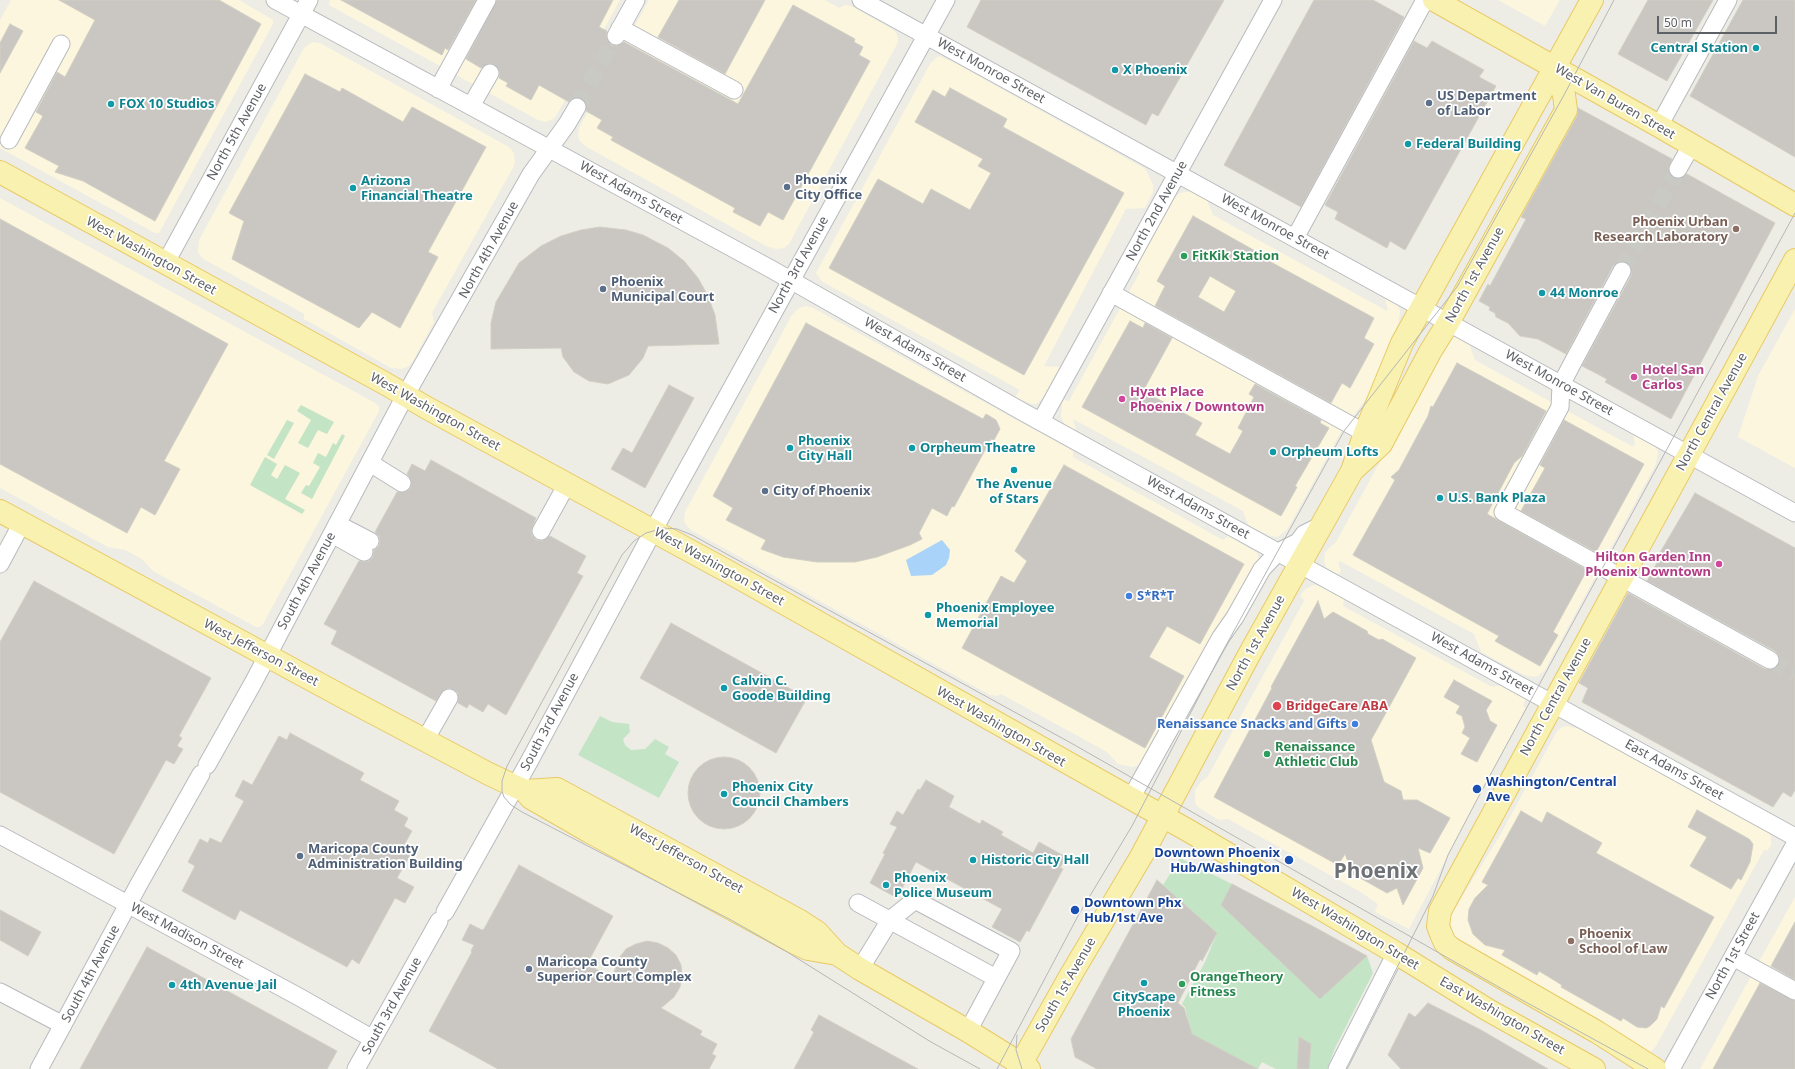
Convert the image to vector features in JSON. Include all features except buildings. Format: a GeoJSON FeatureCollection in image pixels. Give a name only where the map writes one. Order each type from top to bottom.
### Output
{"type":"FeatureCollection","features":[{"type":"Feature","properties":{"kind":"main road","name":"West Van Buren Street"},"geometry":{"type":"LineString","coordinates":[[1434,0],[1795,204]]}},
{"type":"Feature","properties":{"kind":"main road","name":"North 1st Avenue"},"geometry":{"type":"LineString","coordinates":[[1162,817],[1250,653],[1352,471],[1365,433],[1402,343],[1592,0]]}},
{"type":"Feature","properties":{"kind":"main road","name":"North 1st Avenue"},"geometry":{"type":"LineString","coordinates":[[1352,471],[1381,444],[1430,352],[1448,323],[1566,110],[1564,95],[1554,67]]}},
{"type":"Feature","properties":{"kind":"main road","name":"West Washington Street"},"geometry":{"type":"LineString","coordinates":[[0,172],[164,264],[653,531],[1162,817],[1396,953],[1431,975]]}},
{"type":"Feature","properties":{"kind":"main road","name":"North Central Avenue"},"geometry":{"type":"LineString","coordinates":[[1655,1069],[1597,1032],[1460,955],[1445,943],[1440,934],[1438,926],[1440,911],[1795,260]]}},
{"type":"Feature","properties":{"kind":"main road","name":"West Jefferson Street"},"geometry":{"type":"LineString","coordinates":[[0,511],[267,656],[520,789],[531,798],[590,832],[789,940],[808,949],[837,954],[860,969],[968,1031],[1023,1067]]}},
{"type":"Feature","properties":{"kind":"main road","name":"South 1st Avenue"},"geometry":{"type":"LineString","coordinates":[[1023,1067],[1072,973],[1142,855],[1162,817]]}},
{"type":"Feature","properties":{"kind":"main road","name":"East Washington Street"},"geometry":{"type":"LineString","coordinates":[[1431,975],[1488,1010],[1594,1069]]}},
{"type":"Feature","properties":{"kind":"street","name":"West Adams Street"},"geometry":{"type":"LineString","coordinates":[[276,0],[305,7],[438,89],[472,106],[791,280],[1041,421],[1553,703]]}},
{"type":"Feature","properties":{"kind":"street"},"geometry":{"type":"LineString","coordinates":[[438,89],[487,0]]}},
{"type":"Feature","properties":{"kind":"street"},"geometry":{"type":"LineString","coordinates":[[636,0],[618,32],[734,90]]}},
{"type":"Feature","properties":{"kind":"street","name":"West Monroe Street"},"geometry":{"type":"LineString","coordinates":[[861,0],[1795,513]]}},
{"type":"Feature","properties":{"kind":"street","name":"North 3rd Avenue"},"geometry":{"type":"LineString","coordinates":[[653,531],[946,0]]}},
{"type":"Feature","properties":{"kind":"street","name":"North 2nd Avenue"},"geometry":{"type":"LineString","coordinates":[[1041,421],[1273,0]]}},
{"type":"Feature","properties":{"kind":"street"},"geometry":{"type":"LineString","coordinates":[[1295,238],[1434,0]]}},
{"type":"Feature","properties":{"kind":"street"},"geometry":{"type":"LineString","coordinates":[[1659,126],[1728,0]]}},
{"type":"Feature","properties":{"kind":"street","name":"North 5th Avenue"},"geometry":{"type":"LineString","coordinates":[[164,264],[305,7]]}},
{"type":"Feature","properties":{"kind":"street"},"geometry":{"type":"LineString","coordinates":[[9,140],[61,44]]}},
{"type":"Feature","properties":{"kind":"street"},"geometry":{"type":"LineString","coordinates":[[472,106],[490,73]]}},
{"type":"Feature","properties":{"kind":"street","name":"North 4th Avenue"},"geometry":{"type":"LineString","coordinates":[[406,396],[531,174],[578,107]]}},
{"type":"Feature","properties":{"kind":"street"},"geometry":{"type":"LineString","coordinates":[[1678,169],[1691,146]]}},
{"type":"Feature","properties":{"kind":"street"},"geometry":{"type":"LineString","coordinates":[[1622,271],[1562,385],[1560,407],[1503,512],[1770,660]]}},
{"type":"Feature","properties":{"kind":"street"},"geometry":{"type":"LineString","coordinates":[[1111,293],[1365,433]]}},
{"type":"Feature","properties":{"kind":"street","name":"South 4th Avenue"},"geometry":{"type":"LineString","coordinates":[[39,1069],[128,905],[267,656],[406,396]]}},
{"type":"Feature","properties":{"kind":"street"},"geometry":{"type":"LineString","coordinates":[[370,463],[402,483]]}},
{"type":"Feature","properties":{"kind":"street"},"geometry":{"type":"LineString","coordinates":[[541,531],[567,484]]}},
{"type":"Feature","properties":{"kind":"street"},"geometry":{"type":"LineString","coordinates":[[0,564],[22,523]]}},
{"type":"Feature","properties":{"kind":"street"},"geometry":{"type":"LineString","coordinates":[[1130,800],[1221,637],[1235,617],[1262,569],[1278,552],[1298,542],[1304,534],[1320,526]]}},
{"type":"Feature","properties":{"kind":"street"},"geometry":{"type":"LineString","coordinates":[[335,529],[367,547]]}},
{"type":"Feature","properties":{"kind":"street","name":"South 3rd Avenue"},"geometry":{"type":"LineString","coordinates":[[356,1069],[442,916],[520,789],[653,531]]}},
{"type":"Feature","properties":{"kind":"street"},"geometry":{"type":"LineString","coordinates":[[425,740],[448,698]]}},
{"type":"Feature","properties":{"kind":"street","name":"East Adams Street"},"geometry":{"type":"LineString","coordinates":[[1553,703],[1795,837]]}},
{"type":"Feature","properties":{"kind":"street","name":"West Madison Street"},"geometry":{"type":"LineString","coordinates":[[0,835],[308,1002],[373,1039]]}},
{"type":"Feature","properties":{"kind":"street","name":"North 1st Street"},"geometry":{"type":"LineString","coordinates":[[1671,1069],[1795,844]]}},
{"type":"Feature","properties":{"kind":"street"},"geometry":{"type":"LineString","coordinates":[[860,969],[890,920],[915,900],[1011,950],[968,1031]]}},
{"type":"Feature","properties":{"kind":"street"},"geometry":{"type":"LineString","coordinates":[[858,903],[996,978]]}},
{"type":"Feature","properties":{"kind":"street"},"geometry":{"type":"LineString","coordinates":[[1337,1069],[1396,953]]}},
{"type":"Feature","properties":{"kind":"street"},"geometry":{"type":"LineString","coordinates":[[1733,957],[1795,991]]}},
{"type":"Feature","properties":{"kind":"street"},"geometry":{"type":"LineString","coordinates":[[0,992],[63,1025]]}},
{"type":"Feature","properties":{"kind":"shaded area","name":"FOX 10 Studios"},"geometry":{"type":"Polygon","coordinates":[[[11,0],[239,0],[273,20],[273,24],[159,233],[155,233],[0,148],[0,20],[11,0]]]}},
{"type":"Feature","properties":{"kind":"shaded area"},"geometry":{"type":"Polygon","coordinates":[[[330,0],[620,0],[556,116],[545,122],[538,120],[329,5],[330,0]]]}},
{"type":"Feature","properties":{"kind":"shaded area"},"geometry":{"type":"Polygon","coordinates":[[[649,0],[825,0],[839,8],[845,5],[851,6],[892,29],[897,34],[898,41],[896,46],[789,244],[784,248],[776,249],[766,246],[585,146],[579,140],[578,132],[580,126],[649,0]]]}},
{"type":"Feature","properties":{"kind":"shaded area"},"geometry":{"type":"Polygon","coordinates":[[[1498,0],[1560,0],[1545,26],[1498,0]]]}},
{"type":"Feature","properties":{"kind":"shaded area","name":"Arizona Financial Theatre"},"geometry":{"type":"Polygon","coordinates":[[[312,42],[320,43],[509,147],[514,153],[514,166],[432,313],[434,322],[413,361],[409,366],[402,369],[391,368],[304,319],[304,314],[301,312],[203,259],[198,252],[199,240],[304,48],[312,42]]]}},
{"type":"Feature","properties":{"kind":"shaded area"},"geometry":{"type":"Polygon","coordinates":[[[938,56],[951,61],[1142,167],[1146,170],[1153,185],[1153,192],[1145,208],[1126,209],[1044,366],[1060,367],[1045,395],[1037,404],[1032,404],[1015,397],[1020,390],[823,282],[816,273],[930,64],[938,56]]]}},
{"type":"Feature","properties":{"kind":"shaded area"},"geometry":{"type":"Polygon","coordinates":[[[1193,191],[1205,196],[1213,215],[1387,311],[1388,309],[1385,300],[1387,297],[1397,303],[1400,311],[1399,321],[1374,388],[1340,434],[1287,530],[1277,537],[1270,536],[1248,525],[1243,511],[1073,419],[1076,431],[1065,425],[1061,417],[1062,403],[1064,400],[1069,401],[1140,272],[1137,266],[1140,257],[1174,198],[1180,193],[1193,191]]]}},
{"type":"Feature","properties":{"kind":"shaded area"},"geometry":{"type":"Polygon","coordinates":[[[0,198],[377,404],[379,407],[379,411],[260,627],[256,627],[153,571],[142,559],[125,550],[108,547],[0,488],[0,198]]]}},
{"type":"Feature","properties":{"kind":"shaded area"},"geometry":{"type":"Polygon","coordinates":[[[805,306],[813,308],[1073,451],[1073,457],[1223,540],[1229,536],[1257,553],[1260,561],[1144,764],[1132,767],[1118,764],[1107,752],[1001,694],[997,696],[990,695],[691,530],[686,525],[684,521],[685,512],[792,315],[799,308],[805,306]]]}},
{"type":"Feature","properties":{"kind":"shaded area"},"geometry":{"type":"Polygon","coordinates":[[[1795,309],[1795,468],[1738,437],[1758,376],[1795,309]]]}},
{"type":"Feature","properties":{"kind":"shaded area"},"geometry":{"type":"Polygon","coordinates":[[[1453,337],[1468,341],[1475,360],[1633,447],[1635,444],[1633,433],[1654,444],[1658,452],[1656,464],[1545,670],[1538,676],[1533,677],[1524,675],[1481,652],[1474,634],[1340,561],[1338,563],[1341,571],[1339,574],[1326,567],[1324,561],[1325,552],[1336,542],[1445,343],[1453,337]]]}},
{"type":"Feature","properties":{"kind":"shaded area"},"geometry":{"type":"Polygon","coordinates":[[[1314,585],[1320,586],[1344,599],[1343,606],[1492,687],[1504,685],[1526,698],[1523,706],[1526,708],[1409,929],[1375,912],[1378,904],[1359,891],[1228,819],[1219,820],[1199,808],[1195,803],[1195,790],[1208,776],[1304,601],[1300,596],[1305,589],[1314,585]]]}},
{"type":"Feature","properties":{"kind":"shaded area"},"geometry":{"type":"Polygon","coordinates":[[[1567,726],[1580,729],[1766,830],[1771,836],[1771,845],[1768,850],[1764,850],[1656,1046],[1651,1052],[1646,1053],[1578,1012],[1578,1008],[1495,963],[1467,952],[1448,930],[1450,916],[1499,837],[1557,731],[1562,727],[1567,726]]]}},
{"type":"Feature","properties":{"kind":"shaded area"},"geometry":{"type":"Polygon","coordinates":[[[1795,897],[1795,1069],[1700,1069],[1761,958],[1795,897]]]}},
{"type":"Feature","properties":{"kind":"green space"},"geometry":{"type":"Polygon","coordinates":[[[301,405],[334,422],[327,434],[318,430],[308,448],[298,443],[311,420],[297,411],[301,405]]]}},
{"type":"Feature","properties":{"kind":"green space"},"geometry":{"type":"Polygon","coordinates":[[[287,420],[294,423],[274,459],[267,455],[287,420]]]}},
{"type":"Feature","properties":{"kind":"green space"},"geometry":{"type":"Polygon","coordinates":[[[342,434],[345,436],[312,499],[301,493],[306,485],[309,486],[320,467],[313,463],[318,453],[326,457],[333,443],[336,445],[342,434]]]}},
{"type":"Feature","properties":{"kind":"green space"},"geometry":{"type":"Polygon","coordinates":[[[265,457],[277,464],[271,475],[277,479],[285,465],[300,473],[285,499],[305,510],[302,514],[250,485],[265,457]]]}},
{"type":"Feature","properties":{"kind":"green space"},"geometry":{"type":"Polygon","coordinates":[[[600,716],[612,722],[629,724],[630,732],[623,739],[625,745],[631,750],[645,749],[655,739],[669,747],[665,754],[679,762],[659,798],[578,755],[600,716]]]}},
{"type":"Feature","properties":{"kind":"green space"},"geometry":{"type":"Polygon","coordinates":[[[1180,858],[1232,884],[1320,999],[1367,956],[1373,973],[1335,1048],[1327,1069],[1276,1069],[1262,1062],[1258,1069],[1186,1031],[1189,1024],[1185,1007],[1182,1004],[1205,962],[1217,933],[1163,885],[1180,858]]]}},
{"type":"Feature","properties":{"kind":"water"},"geometry":{"type":"Polygon","coordinates":[[[942,540],[950,550],[946,565],[932,575],[911,576],[906,560],[942,540]]]}},
{"type":"Feature","properties":{"kind":"tunnel"},"geometry":{"type":"LineString","coordinates":[[577,107],[616,36]]}},
{"type":"Feature","properties":{"kind":"tunnel"},"geometry":{"type":"LineString","coordinates":[[1622,271],[1678,169]]}},
{"type":"Feature","properties":{"kind":"tunnel"},"geometry":{"type":"LineString","coordinates":[[1770,660],[1795,673]]}},
{"type":"Feature","properties":{"kind":"tram line"},"geometry":{"type":"LineString","coordinates":[[997,1069],[1079,914],[1132,826],[1219,658],[1344,431],[1457,287],[1564,95],[1614,0]]}},
{"type":"Feature","properties":{"kind":"tram line"},"geometry":{"type":"LineString","coordinates":[[1346,1069],[1433,896],[1448,855],[1481,792],[1795,213]]}},
{"type":"Feature","properties":{"kind":"tram line"},"geometry":{"type":"LineString","coordinates":[[980,1069],[931,1042],[784,950],[731,920],[522,812],[511,805],[504,797],[502,791],[502,781],[507,766],[622,555],[634,541],[646,533],[664,528],[677,529],[692,535],[1071,743],[1511,994],[1648,1069]]}},
{"type":"Feature","properties":{"kind":"tram line"},"geometry":{"type":"LineString","coordinates":[[1017,1035],[1016,1050],[1022,1069]]}},
{"type":"Feature","properties":{"kind":"place","name":"Central Station"},"geometry":{"type":"Point","coordinates":[1756,48]}},
{"type":"Feature","properties":{"kind":"place","name":"X Phoenix"},"geometry":{"type":"Point","coordinates":[1115,70]}},
{"type":"Feature","properties":{"kind":"place","name":"US Department of Labor"},"geometry":{"type":"Point","coordinates":[1429,103]}},
{"type":"Feature","properties":{"kind":"place","name":"FOX 10 Studios"},"geometry":{"type":"Point","coordinates":[111,104]}},
{"type":"Feature","properties":{"kind":"place","name":"Federal Building"},"geometry":{"type":"Point","coordinates":[1408,144]}},
{"type":"Feature","properties":{"kind":"place","name":"Phoenix City Office"},"geometry":{"type":"Point","coordinates":[787,187]}},
{"type":"Feature","properties":{"kind":"place","name":"Arizona Financial Theatre"},"geometry":{"type":"Point","coordinates":[353,188]}},
{"type":"Feature","properties":{"kind":"place","name":"Phoenix Urban Research Laboratory"},"geometry":{"type":"Point","coordinates":[1736,229]}},
{"type":"Feature","properties":{"kind":"place","name":"FitKik Station"},"geometry":{"type":"Point","coordinates":[1184,256]}},
{"type":"Feature","properties":{"kind":"place","name":"Phoenix Municipal Court"},"geometry":{"type":"Point","coordinates":[603,289]}},
{"type":"Feature","properties":{"kind":"place","name":"44 Monroe"},"geometry":{"type":"Point","coordinates":[1542,293]}},
{"type":"Feature","properties":{"kind":"place","name":"Hotel San Carlos"},"geometry":{"type":"Point","coordinates":[1634,377]}},
{"type":"Feature","properties":{"kind":"place","name":"Hyatt Place Phoenix / Downtown"},"geometry":{"type":"Point","coordinates":[1122,399]}},
{"type":"Feature","properties":{"kind":"place","name":"Phoenix City Hall"},"geometry":{"type":"Point","coordinates":[790,448]}},
{"type":"Feature","properties":{"kind":"place","name":"Orpheum Theatre"},"geometry":{"type":"Point","coordinates":[912,448]}},
{"type":"Feature","properties":{"kind":"place","name":"Orpheum Lofts"},"geometry":{"type":"Point","coordinates":[1273,452]}},
{"type":"Feature","properties":{"kind":"place","name":"The Avenue of Stars"},"geometry":{"type":"Point","coordinates":[1014,470]}},
{"type":"Feature","properties":{"kind":"place","name":"City of Phoenix"},"geometry":{"type":"Point","coordinates":[765,491]}},
{"type":"Feature","properties":{"kind":"place","name":"U.S. Bank Plaza"},"geometry":{"type":"Point","coordinates":[1440,498]}},
{"type":"Feature","properties":{"kind":"place","name":"Hilton Garden Inn Phoenix Downtown"},"geometry":{"type":"Point","coordinates":[1719,564]}},
{"type":"Feature","properties":{"kind":"place","name":"S*R*T"},"geometry":{"type":"Point","coordinates":[1129,596]}},
{"type":"Feature","properties":{"kind":"place","name":"Phoenix Employee Memorial"},"geometry":{"type":"Point","coordinates":[928,615]}},
{"type":"Feature","properties":{"kind":"place","name":"Calvin C. Goode Building"},"geometry":{"type":"Point","coordinates":[724,688]}},
{"type":"Feature","properties":{"kind":"place","name":"BridgeCare ABA"},"geometry":{"type":"Point","coordinates":[1277,706]}},
{"type":"Feature","properties":{"kind":"place","name":"Renaissance Snacks and Gifts"},"geometry":{"type":"Point","coordinates":[1355,724]}},
{"type":"Feature","properties":{"kind":"place","name":"Renaissance Athletic Club"},"geometry":{"type":"Point","coordinates":[1267,754]}},
{"type":"Feature","properties":{"kind":"place","name":"Washington/Central Ave"},"geometry":{"type":"Point","coordinates":[1477,789]}},
{"type":"Feature","properties":{"kind":"place","name":"Phoenix City Council Chambers"},"geometry":{"type":"Point","coordinates":[724,794]}},
{"type":"Feature","properties":{"kind":"place","name":"Maricopa County Administration Building"},"geometry":{"type":"Point","coordinates":[300,856]}},
{"type":"Feature","properties":{"kind":"place","name":"Historic City Hall"},"geometry":{"type":"Point","coordinates":[973,860]}},
{"type":"Feature","properties":{"kind":"place","name":"Downtown Phoenix Hub/Washington"},"geometry":{"type":"Point","coordinates":[1289,860]}},
{"type":"Feature","properties":{"kind":"place","name":"Phoenix Police Museum"},"geometry":{"type":"Point","coordinates":[886,885]}},
{"type":"Feature","properties":{"kind":"place","name":"Downtown Phx Hub/1st Ave"},"geometry":{"type":"Point","coordinates":[1075,910]}},
{"type":"Feature","properties":{"kind":"place","name":"Phoenix School of Law"},"geometry":{"type":"Point","coordinates":[1571,941]}},
{"type":"Feature","properties":{"kind":"place","name":"Maricopa County Superior Court Complex"},"geometry":{"type":"Point","coordinates":[529,969]}},
{"type":"Feature","properties":{"kind":"place","name":"CityScape Phoenix"},"geometry":{"type":"Point","coordinates":[1144,983]}},
{"type":"Feature","properties":{"kind":"place","name":"OrangeTheory Fitness"},"geometry":{"type":"Point","coordinates":[1182,984]}},
{"type":"Feature","properties":{"kind":"place","name":"4th Avenue Jail"},"geometry":{"type":"Point","coordinates":[172,985]}},
{"type":"Feature","properties":{"kind":"district","name":"Phoenix"},"geometry":{"type":"Point","coordinates":[1376,872]}}]}
